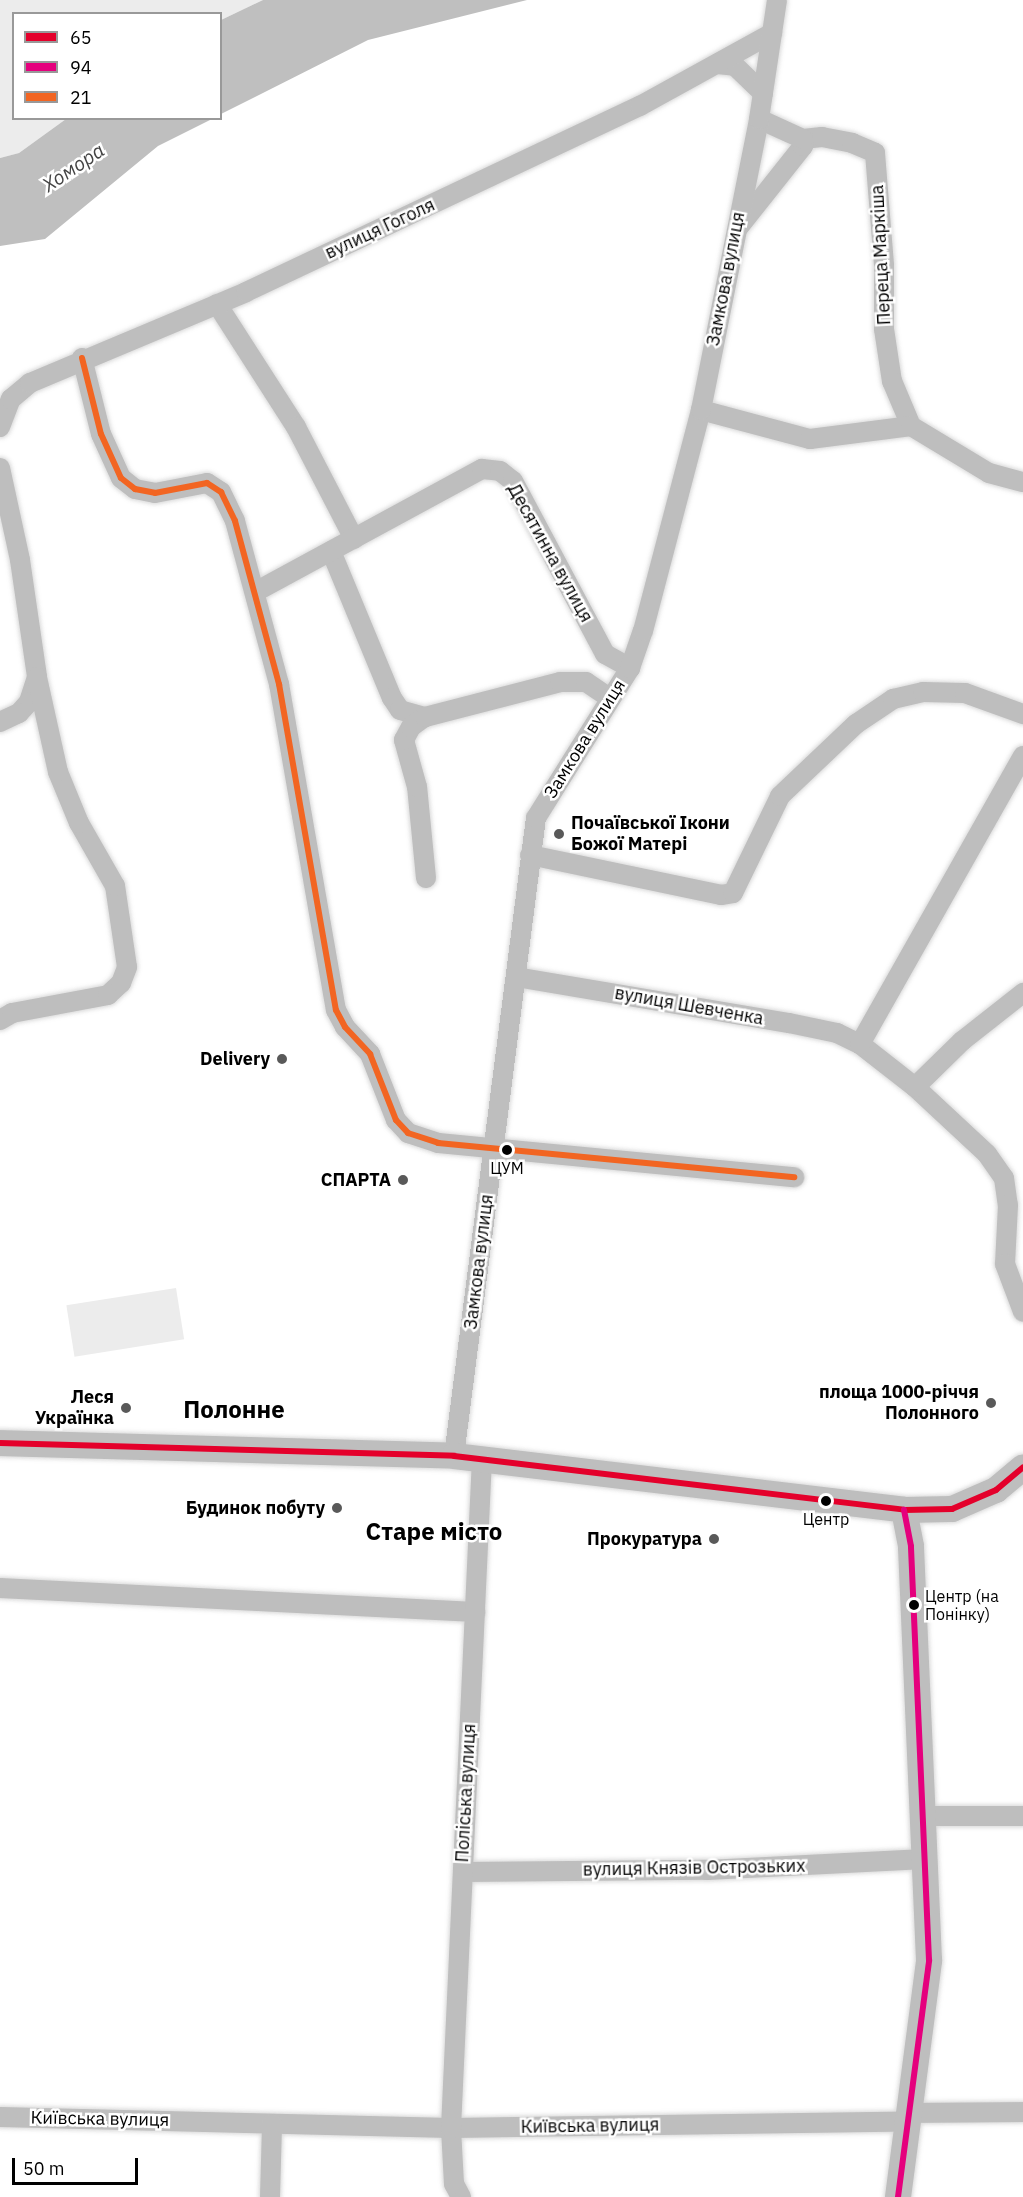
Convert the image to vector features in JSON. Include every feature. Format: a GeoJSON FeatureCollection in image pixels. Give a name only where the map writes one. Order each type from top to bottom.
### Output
{"type":"FeatureCollection","features":[{"type":"Feature","properties":{"kind":"main road"},"geometry":{"type":"LineString","coordinates":[[0,1443],[482,1458],[904,1510],[952,1509],[996,1490],[1023,1467]]}},
{"type":"Feature","properties":{"kind":"main road"},"geometry":{"type":"LineString","coordinates":[[898,2197],[929,1960],[911,1546],[904,1510]]}},
{"type":"Feature","properties":{"kind":"street","name":"Замкова вулиця"},"geometry":{"type":"LineString","coordinates":[[454,1456],[536,818],[630,668],[701,410],[759,119],[777,0]]}},
{"type":"Feature","properties":{"kind":"street","name":"вулиця Гоголя"},"geometry":{"type":"LineString","coordinates":[[0,427],[11,399],[30,383],[82,358],[217,304],[640,106],[772,33]]}},
{"type":"Feature","properties":{"kind":"street"},"geometry":{"type":"LineString","coordinates":[[717,64],[735,66],[763,93]]}},
{"type":"Feature","properties":{"kind":"street"},"geometry":{"type":"LineString","coordinates":[[735,232],[803,146],[803,139],[759,119]]}},
{"type":"Feature","properties":{"kind":"street","name":"Переца Маркіша"},"geometry":{"type":"LineString","coordinates":[[803,139],[832,139],[875,153],[884,265],[884,329],[892,381],[911,426]]}},
{"type":"Feature","properties":{"kind":"street"},"geometry":{"type":"LineString","coordinates":[[217,304],[296,427],[354,539]]}},
{"type":"Feature","properties":{"kind":"street"},"geometry":{"type":"LineString","coordinates":[[82,358],[101,434],[121,478],[135,489],[155,493],[207,483],[221,492],[235,521],[257,591],[279,684],[336,1011],[370,1054],[385,1084],[396,1120],[408,1133],[438,1143],[794,1177]]}},
{"type":"Feature","properties":{"kind":"street"},"geometry":{"type":"LineString","coordinates":[[701,410],[810,439],[911,426],[989,472],[1023,482]]}},
{"type":"Feature","properties":{"kind":"street"},"geometry":{"type":"LineString","coordinates":[[0,468],[20,560],[37,677],[58,772],[79,823],[116,886],[127,967],[121,983],[108,995],[12,1013],[0,1020]]}},
{"type":"Feature","properties":{"kind":"street","name":"Десятинна вулиця"},"geometry":{"type":"LineString","coordinates":[[257,591],[482,470],[500,471],[513,481],[605,654]]}},
{"type":"Feature","properties":{"kind":"street"},"geometry":{"type":"LineString","coordinates":[[331,551],[392,698],[417,787],[426,878]]}},
{"type":"Feature","properties":{"kind":"street"},"geometry":{"type":"LineString","coordinates":[[586,682],[605,654],[630,668]]}},
{"type":"Feature","properties":{"kind":"street"},"geometry":{"type":"LineString","coordinates":[[3,722],[29,702],[37,677]]}},
{"type":"Feature","properties":{"kind":"street"},"geometry":{"type":"LineString","coordinates":[[404,740],[411,727],[424,717],[560,682],[586,682],[610,698]]}},
{"type":"Feature","properties":{"kind":"street"},"geometry":{"type":"LineString","coordinates":[[530,855],[721,896],[733,893],[780,796],[856,724],[893,699],[923,692],[965,693],[1023,714]]}},
{"type":"Feature","properties":{"kind":"street"},"geometry":{"type":"LineString","coordinates":[[392,698],[400,710],[424,717]]}},
{"type":"Feature","properties":{"kind":"street"},"geometry":{"type":"LineString","coordinates":[[3,722],[29,723],[50,734]]}},
{"type":"Feature","properties":{"kind":"street"},"geometry":{"type":"LineString","coordinates":[[860,1044],[1023,756]]}},
{"type":"Feature","properties":{"kind":"street","name":"вулиця Шевченка"},"geometry":{"type":"LineString","coordinates":[[516,977],[789,1023],[837,1033],[860,1044],[915,1087],[987,1154],[1004,1178],[1008,1205],[1005,1264],[1023,1312]]}},
{"type":"Feature","properties":{"kind":"street"},"geometry":{"type":"LineString","coordinates":[[915,1087],[962,1041],[1023,993]]}},
{"type":"Feature","properties":{"kind":"street","name":"Поліська вулиця"},"geometry":{"type":"LineString","coordinates":[[456,2193],[451,2128],[482,1458]]}},
{"type":"Feature","properties":{"kind":"street"},"geometry":{"type":"LineString","coordinates":[[0,1588],[475,1612]]}},
{"type":"Feature","properties":{"kind":"street"},"geometry":{"type":"LineString","coordinates":[[924,1816],[1023,1816]]}},
{"type":"Feature","properties":{"kind":"street","name":"вулиця Князів Острозьких"},"geometry":{"type":"LineString","coordinates":[[463,1872],[707,1870],[925,1860]]}},
{"type":"Feature","properties":{"kind":"street","name":"Київська вулиця"},"geometry":{"type":"LineString","coordinates":[[0,2117],[451,2128],[910,2117],[1023,2112]]}},
{"type":"Feature","properties":{"kind":"street"},"geometry":{"type":"LineString","coordinates":[[270,2197],[272,2124]]}},
{"type":"Feature","properties":{"kind":"shaded area"},"geometry":{"type":"Polygon","coordinates":[[[0,0],[263,0],[222,20],[222,12],[12,12],[12,120],[65,120],[19,153],[0,158],[0,0]]]}},
{"type":"Feature","properties":{"kind":"shaded area"},"geometry":{"type":"Polygon","coordinates":[[[176,1288],[184,1339],[75,1357],[66,1305],[176,1288]]]}},
{"type":"Feature","properties":{"kind":"water"},"geometry":{"type":"Polygon","coordinates":[[[263,0],[527,0],[368,40],[222,113],[222,20],[263,0]]]}},
{"type":"Feature","properties":{"kind":"water","name":"Хомора"},"geometry":{"type":"Polygon","coordinates":[[[65,120],[210,120],[158,146],[45,239],[0,246],[0,158],[19,153],[65,120]]]}},
{"type":"Feature","properties":{"kind":"transit line","name":"21"},"geometry":{"type":"LineString","coordinates":[[82,358],[101,434],[121,478],[135,489],[155,493],[207,483],[221,492],[235,521],[279,684],[336,1010],[345,1027],[370,1054],[396,1120],[408,1133],[438,1143],[794,1177]]}},
{"type":"Feature","properties":{"kind":"transit line","name":"65"},"geometry":{"type":"LineString","coordinates":[[0,1443],[454,1456],[904,1510],[952,1509],[996,1490],[1023,1467]]}},
{"type":"Feature","properties":{"kind":"transit line","name":"94"},"geometry":{"type":"LineString","coordinates":[[898,2197],[929,1960],[911,1546],[904,1510]]}},
{"type":"Feature","properties":{"kind":"place","name":"Почаївської Ікони Божої Матері"},"geometry":{"type":"Point","coordinates":[559,834]}},
{"type":"Feature","properties":{"kind":"place","name":"Delivery"},"geometry":{"type":"Point","coordinates":[282,1059]}},
{"type":"Feature","properties":{"kind":"place","name":"ЦУМ"},"geometry":{"type":"Point","coordinates":[507,1150]}},
{"type":"Feature","properties":{"kind":"place","name":"СПАРТА"},"geometry":{"type":"Point","coordinates":[403,1180]}},
{"type":"Feature","properties":{"kind":"place","name":"площа 1000-річчя Полонного"},"geometry":{"type":"Point","coordinates":[991,1403]}},
{"type":"Feature","properties":{"kind":"place","name":"Леся Українка"},"geometry":{"type":"Point","coordinates":[126,1408]}},
{"type":"Feature","properties":{"kind":"place","name":"Центр"},"geometry":{"type":"Point","coordinates":[826,1501]}},
{"type":"Feature","properties":{"kind":"place","name":"Будинок побуту"},"geometry":{"type":"Point","coordinates":[337,1508]}},
{"type":"Feature","properties":{"kind":"place","name":"Прокуратура"},"geometry":{"type":"Point","coordinates":[714,1539]}},
{"type":"Feature","properties":{"kind":"place","name":"Центр (на Понінку)"},"geometry":{"type":"Point","coordinates":[914,1605]}},
{"type":"Feature","properties":{"kind":"district","name":"Полонне"},"geometry":{"type":"Point","coordinates":[234,1410]}},
{"type":"Feature","properties":{"kind":"district","name":"Старе місто"},"geometry":{"type":"Point","coordinates":[434,1532]}}]}
